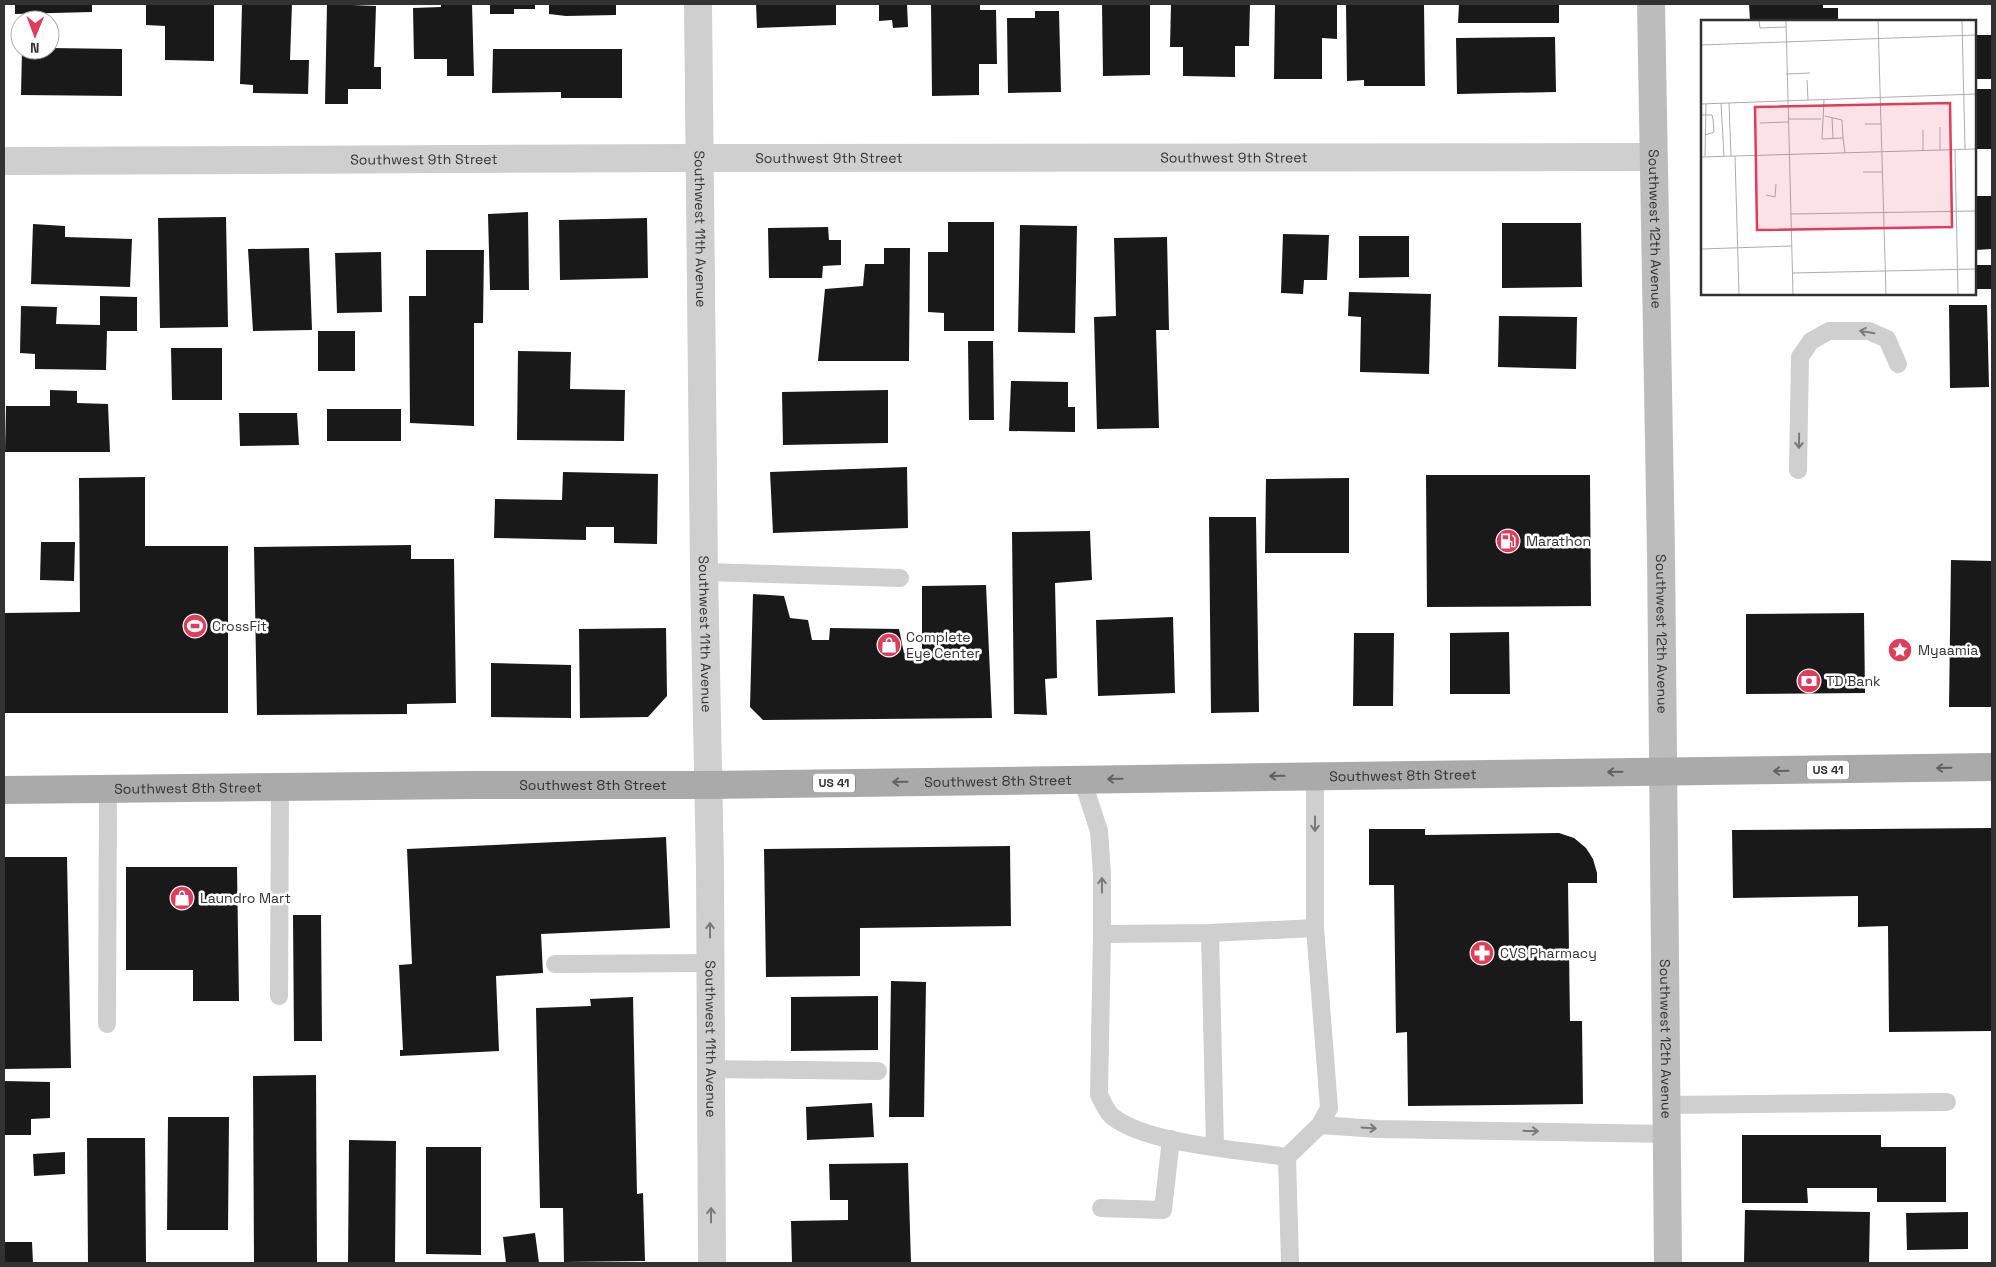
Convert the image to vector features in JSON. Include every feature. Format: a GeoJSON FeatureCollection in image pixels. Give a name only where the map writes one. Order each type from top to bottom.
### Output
{"type":"FeatureCollection","features":[{"type":"Feature","properties":{"kind":"main road","name":"Southwest 12th Avenue"},"geometry":{"type":"LineString","coordinates":[[1650,4],[1664,772],[1668,1263]]}},
{"type":"Feature","properties":{"kind":"main road","name":"Southwest 8th Street"},"geometry":{"type":"LineString","coordinates":[[4,790],[708,785],[1992,767]]}},
{"type":"Feature","properties":{"kind":"street","name":"Southwest 11th Avenue"},"geometry":{"type":"LineString","coordinates":[[698,4],[712,1263]]}},
{"type":"Feature","properties":{"kind":"street","name":"Southwest 9th Street"},"geometry":{"type":"LineString","coordinates":[[4,161],[1654,157]]}},
{"type":"Feature","properties":{"kind":"lane"},"geometry":{"type":"LineString","coordinates":[[1798,470],[1800,357],[1811,341],[1829,331],[1869,331],[1887,339],[1898,364]]}},
{"type":"Feature","properties":{"kind":"lane"},"geometry":{"type":"LineString","coordinates":[[704,572],[900,578]]}},
{"type":"Feature","properties":{"kind":"lane"},"geometry":{"type":"LineString","coordinates":[[1290,1263],[1286,1157],[1320,1125],[1329,1108],[1315,928],[1315,776]]}},
{"type":"Feature","properties":{"kind":"lane"},"geometry":{"type":"LineString","coordinates":[[1082,779],[1099,831],[1102,874],[1099,1095],[1111,1116],[1137,1131],[1171,1139],[1286,1157]]}},
{"type":"Feature","properties":{"kind":"lane"},"geometry":{"type":"LineString","coordinates":[[279,996],[280,788]]}},
{"type":"Feature","properties":{"kind":"lane"},"geometry":{"type":"LineString","coordinates":[[107,1024],[108,790]]}},
{"type":"Feature","properties":{"kind":"lane"},"geometry":{"type":"LineString","coordinates":[[1102,934],[1210,933],[1315,928]]}},
{"type":"Feature","properties":{"kind":"lane"},"geometry":{"type":"LineString","coordinates":[[1210,933],[1215,1146]]}},
{"type":"Feature","properties":{"kind":"lane"},"geometry":{"type":"LineString","coordinates":[[555,964],[710,963]]}},
{"type":"Feature","properties":{"kind":"lane"},"geometry":{"type":"LineString","coordinates":[[711,1069],[878,1071]]}},
{"type":"Feature","properties":{"kind":"lane"},"geometry":{"type":"LineString","coordinates":[[1667,1105],[1947,1102]]}},
{"type":"Feature","properties":{"kind":"lane"},"geometry":{"type":"LineString","coordinates":[[1320,1125],[1378,1129],[1667,1134]]}},
{"type":"Feature","properties":{"kind":"lane"},"geometry":{"type":"LineString","coordinates":[[1101,1208],[1163,1210],[1171,1139]]}},
{"type":"Feature","properties":{"kind":"building"},"geometry":{"type":"Polygon","coordinates":[[[15,4],[92,4],[92,12],[60,13],[60,10],[15,10],[15,4]]]}},
{"type":"Feature","properties":{"kind":"building"},"geometry":{"type":"Polygon","coordinates":[[[146,4],[214,4],[214,61],[165,60],[165,26],[146,25],[146,4]]]}},
{"type":"Feature","properties":{"kind":"building"},"geometry":{"type":"Polygon","coordinates":[[[242,4],[292,4],[290,60],[309,60],[308,94],[253,93],[253,85],[240,84],[242,4]]]}},
{"type":"Feature","properties":{"kind":"building"},"geometry":{"type":"Polygon","coordinates":[[[327,4],[376,6],[374,67],[381,67],[381,89],[348,89],[348,104],[325,104],[327,4]]]}},
{"type":"Feature","properties":{"kind":"building"},"geometry":{"type":"Polygon","coordinates":[[[441,4],[472,4],[474,76],[447,76],[447,59],[414,59],[413,8],[441,7],[441,4]]]}},
{"type":"Feature","properties":{"kind":"building"},"geometry":{"type":"Polygon","coordinates":[[[490,4],[535,4],[535,9],[514,9],[514,14],[490,14],[490,4]]]}},
{"type":"Feature","properties":{"kind":"building"},"geometry":{"type":"Polygon","coordinates":[[[549,4],[616,4],[616,15],[566,16],[549,14],[549,4]]]}},
{"type":"Feature","properties":{"kind":"building"},"geometry":{"type":"Polygon","coordinates":[[[756,4],[836,4],[836,25],[757,28],[756,4]]]}},
{"type":"Feature","properties":{"kind":"building"},"geometry":{"type":"Polygon","coordinates":[[[879,4],[907,4],[908,27],[893,28],[892,20],[879,21],[879,4]]]}},
{"type":"Feature","properties":{"kind":"building"},"geometry":{"type":"Polygon","coordinates":[[[931,4],[980,4],[980,10],[996,10],[997,64],[979,64],[979,95],[932,96],[931,4]]]}},
{"type":"Feature","properties":{"kind":"building"},"geometry":{"type":"Polygon","coordinates":[[[1102,4],[1150,4],[1150,75],[1103,76],[1102,4]]]}},
{"type":"Feature","properties":{"kind":"building"},"geometry":{"type":"Polygon","coordinates":[[[1171,4],[1250,4],[1249,46],[1235,46],[1235,77],[1183,76],[1183,47],[1170,47],[1171,4]]]}},
{"type":"Feature","properties":{"kind":"building"},"geometry":{"type":"Polygon","coordinates":[[[1275,4],[1337,4],[1337,39],[1322,38],[1322,79],[1274,79],[1275,4]]]}},
{"type":"Feature","properties":{"kind":"building"},"geometry":{"type":"Polygon","coordinates":[[[1346,4],[1424,4],[1425,86],[1364,86],[1364,80],[1347,81],[1346,4]]]}},
{"type":"Feature","properties":{"kind":"building"},"geometry":{"type":"Polygon","coordinates":[[[1459,4],[1559,4],[1559,23],[1458,23],[1459,4]]]}},
{"type":"Feature","properties":{"kind":"building"},"geometry":{"type":"Polygon","coordinates":[[[1749,4],[1823,4],[1823,8],[1838,8],[1838,20],[1750,20],[1749,4]]]}},
{"type":"Feature","properties":{"kind":"building"},"geometry":{"type":"Polygon","coordinates":[[[1035,11],[1059,11],[1061,92],[1008,93],[1007,18],[1035,18],[1035,11]]]}},
{"type":"Feature","properties":{"kind":"building"},"geometry":{"type":"Polygon","coordinates":[[[1976,35],[1992,35],[1992,79],[1976,79],[1976,35]]]}},
{"type":"Feature","properties":{"kind":"building"},"geometry":{"type":"Polygon","coordinates":[[[1555,37],[1556,92],[1457,94],[1456,38],[1555,37]]]}},
{"type":"Feature","properties":{"kind":"building"},"geometry":{"type":"Polygon","coordinates":[[[60,48],[122,49],[122,96],[21,95],[22,60],[60,60],[60,48]]]}},
{"type":"Feature","properties":{"kind":"building"},"geometry":{"type":"Polygon","coordinates":[[[493,49],[622,49],[622,98],[561,98],[561,92],[492,93],[493,49]]]}},
{"type":"Feature","properties":{"kind":"building"},"geometry":{"type":"Polygon","coordinates":[[[1976,89],[1992,89],[1992,149],[1976,149],[1976,89]]]}},
{"type":"Feature","properties":{"kind":"building"},"geometry":{"type":"Polygon","coordinates":[[[1976,196],[1992,196],[1992,249],[1976,250],[1976,196]]]}},
{"type":"Feature","properties":{"kind":"building"},"geometry":{"type":"Polygon","coordinates":[[[528,212],[529,290],[490,290],[488,214],[528,212]]]}},
{"type":"Feature","properties":{"kind":"building"},"geometry":{"type":"Polygon","coordinates":[[[226,217],[228,327],[160,328],[158,218],[226,217]]]}},
{"type":"Feature","properties":{"kind":"building"},"geometry":{"type":"Polygon","coordinates":[[[647,218],[648,278],[560,280],[559,220],[647,218]]]}},
{"type":"Feature","properties":{"kind":"building"},"geometry":{"type":"Polygon","coordinates":[[[948,222],[994,222],[994,331],[944,331],[944,313],[928,312],[928,252],[948,252],[948,222]]]}},
{"type":"Feature","properties":{"kind":"building"},"geometry":{"type":"Polygon","coordinates":[[[1502,223],[1581,223],[1582,287],[1502,288],[1502,223]]]}},
{"type":"Feature","properties":{"kind":"building"},"geometry":{"type":"Polygon","coordinates":[[[33,224],[65,226],[65,237],[132,239],[130,287],[31,284],[33,224]]]}},
{"type":"Feature","properties":{"kind":"building"},"geometry":{"type":"Polygon","coordinates":[[[1020,225],[1077,226],[1075,333],[1018,332],[1020,225]]]}},
{"type":"Feature","properties":{"kind":"building"},"geometry":{"type":"Polygon","coordinates":[[[828,227],[829,240],[841,240],[841,265],[823,266],[822,278],[769,278],[768,228],[828,227]]]}},
{"type":"Feature","properties":{"kind":"building"},"geometry":{"type":"Polygon","coordinates":[[[1283,234],[1329,235],[1327,280],[1304,280],[1303,294],[1281,293],[1283,234]]]}},
{"type":"Feature","properties":{"kind":"building"},"geometry":{"type":"Polygon","coordinates":[[[1359,236],[1409,236],[1409,277],[1359,278],[1359,236]]]}},
{"type":"Feature","properties":{"kind":"building"},"geometry":{"type":"Polygon","coordinates":[[[1167,237],[1169,330],[1156,330],[1159,428],[1097,429],[1094,317],[1116,316],[1114,238],[1167,237]]]}},
{"type":"Feature","properties":{"kind":"building"},"geometry":{"type":"Polygon","coordinates":[[[309,248],[312,330],[253,331],[248,249],[309,248]]]}},
{"type":"Feature","properties":{"kind":"building"},"geometry":{"type":"Polygon","coordinates":[[[884,248],[910,248],[909,361],[818,361],[825,289],[863,286],[865,264],[884,264],[884,248]]]}},
{"type":"Feature","properties":{"kind":"building"},"geometry":{"type":"Polygon","coordinates":[[[426,250],[484,250],[483,323],[474,323],[474,426],[410,423],[409,296],[426,296],[426,250]]]}},
{"type":"Feature","properties":{"kind":"building"},"geometry":{"type":"Polygon","coordinates":[[[381,252],[382,312],[337,313],[335,253],[381,252]]]}},
{"type":"Feature","properties":{"kind":"building"},"geometry":{"type":"Polygon","coordinates":[[[1976,265],[1992,265],[1992,289],[1976,289],[1976,265]]]}},
{"type":"Feature","properties":{"kind":"building"},"geometry":{"type":"Polygon","coordinates":[[[1349,292],[1431,294],[1429,374],[1360,372],[1361,317],[1348,316],[1349,292]]]}},
{"type":"Feature","properties":{"kind":"building"},"geometry":{"type":"Polygon","coordinates":[[[100,296],[137,297],[137,331],[107,331],[106,370],[35,369],[35,354],[20,353],[21,306],[57,307],[56,324],[100,325],[100,296]]]}},
{"type":"Feature","properties":{"kind":"building"},"geometry":{"type":"Polygon","coordinates":[[[1949,305],[1987,305],[1989,387],[1950,388],[1949,305]]]}},
{"type":"Feature","properties":{"kind":"building"},"geometry":{"type":"Polygon","coordinates":[[[1499,316],[1577,317],[1576,369],[1498,367],[1499,316]]]}},
{"type":"Feature","properties":{"kind":"building"},"geometry":{"type":"Polygon","coordinates":[[[318,331],[355,331],[355,371],[318,371],[318,331]]]}},
{"type":"Feature","properties":{"kind":"building"},"geometry":{"type":"Polygon","coordinates":[[[968,341],[993,341],[994,420],[969,420],[968,341]]]}},
{"type":"Feature","properties":{"kind":"building"},"geometry":{"type":"Polygon","coordinates":[[[171,348],[222,348],[222,400],[172,400],[171,348]]]}},
{"type":"Feature","properties":{"kind":"building"},"geometry":{"type":"Polygon","coordinates":[[[518,351],[571,352],[570,389],[625,390],[624,441],[517,440],[518,351]]]}},
{"type":"Feature","properties":{"kind":"building"},"geometry":{"type":"Polygon","coordinates":[[[1011,381],[1068,382],[1068,407],[1075,407],[1075,432],[1009,431],[1011,381]]]}},
{"type":"Feature","properties":{"kind":"building"},"geometry":{"type":"Polygon","coordinates":[[[50,390],[77,391],[77,403],[108,404],[110,452],[5,452],[6,406],[50,406],[50,390]]]}},
{"type":"Feature","properties":{"kind":"building"},"geometry":{"type":"Polygon","coordinates":[[[888,390],[888,443],[783,445],[782,392],[888,390]]]}},
{"type":"Feature","properties":{"kind":"building"},"geometry":{"type":"Polygon","coordinates":[[[327,409],[401,409],[401,441],[327,441],[327,409]]]}},
{"type":"Feature","properties":{"kind":"building"},"geometry":{"type":"Polygon","coordinates":[[[239,413],[297,413],[299,445],[240,446],[239,413]]]}},
{"type":"Feature","properties":{"kind":"building"},"geometry":{"type":"Polygon","coordinates":[[[907,467],[908,528],[773,533],[770,472],[907,467]]]}},
{"type":"Feature","properties":{"kind":"building"},"geometry":{"type":"Polygon","coordinates":[[[563,472],[658,474],[657,544],[614,543],[614,527],[586,527],[586,540],[494,538],[495,499],[562,500],[563,472]]]}},
{"type":"Feature","properties":{"kind":"building","name":"Marathon"},"geometry":{"type":"Polygon","coordinates":[[[1426,475],[1590,475],[1591,606],[1427,607],[1426,475]]]}},
{"type":"Feature","properties":{"kind":"building"},"geometry":{"type":"Polygon","coordinates":[[[145,477],[145,546],[228,546],[228,713],[4,713],[4,613],[80,612],[79,478],[145,477]]]}},
{"type":"Feature","properties":{"kind":"building"},"geometry":{"type":"Polygon","coordinates":[[[1349,478],[1349,553],[1265,553],[1266,479],[1349,478]]]}},
{"type":"Feature","properties":{"kind":"building"},"geometry":{"type":"Polygon","coordinates":[[[1209,517],[1256,517],[1259,712],[1211,713],[1209,517]]]}},
{"type":"Feature","properties":{"kind":"building"},"geometry":{"type":"Polygon","coordinates":[[[1090,531],[1092,580],[1055,583],[1057,678],[1045,679],[1047,715],[1014,714],[1012,532],[1090,531]]]}},
{"type":"Feature","properties":{"kind":"building"},"geometry":{"type":"Polygon","coordinates":[[[41,542],[75,542],[74,581],[40,580],[41,542]]]}},
{"type":"Feature","properties":{"kind":"building"},"geometry":{"type":"Polygon","coordinates":[[[411,545],[411,559],[454,559],[456,703],[407,704],[407,714],[257,715],[254,547],[411,545]]]}},
{"type":"Feature","properties":{"kind":"building"},"geometry":{"type":"Polygon","coordinates":[[[1951,560],[1992,561],[1992,707],[1949,707],[1951,560]]]}},
{"type":"Feature","properties":{"kind":"building"},"geometry":{"type":"Polygon","coordinates":[[[986,585],[992,718],[763,720],[750,707],[753,594],[784,596],[790,618],[808,620],[812,640],[829,640],[830,628],[899,629],[904,653],[922,651],[922,586],[986,585]]]}},
{"type":"Feature","properties":{"kind":"building"},"geometry":{"type":"Polygon","coordinates":[[[1864,613],[1865,693],[1746,694],[1746,614],[1864,613]]]}},
{"type":"Feature","properties":{"kind":"building"},"geometry":{"type":"Polygon","coordinates":[[[1173,617],[1175,693],[1098,696],[1096,620],[1173,617]]]}},
{"type":"Feature","properties":{"kind":"building"},"geometry":{"type":"Polygon","coordinates":[[[666,628],[667,696],[648,717],[580,718],[579,629],[666,628]]]}},
{"type":"Feature","properties":{"kind":"building"},"geometry":{"type":"Polygon","coordinates":[[[1509,632],[1510,694],[1450,694],[1450,633],[1509,632]]]}},
{"type":"Feature","properties":{"kind":"building"},"geometry":{"type":"Polygon","coordinates":[[[1354,633],[1394,633],[1393,706],[1353,706],[1354,633]]]}},
{"type":"Feature","properties":{"kind":"building"},"geometry":{"type":"Polygon","coordinates":[[[491,663],[571,665],[571,718],[491,717],[491,663]]]}},
{"type":"Feature","properties":{"kind":"building"},"geometry":{"type":"Polygon","coordinates":[[[1992,828],[1992,1031],[1889,1032],[1888,926],[1858,927],[1858,896],[1733,898],[1732,830],[1992,828]]]}},
{"type":"Feature","properties":{"kind":"building","name":"CVS Pharmacy"},"geometry":{"type":"Polygon","coordinates":[[[1369,829],[1425,829],[1425,835],[1559,833],[1574,838],[1586,848],[1593,859],[1597,873],[1597,883],[1568,883],[1570,1021],[1582,1021],[1583,1104],[1408,1106],[1407,1032],[1396,1033],[1394,885],[1369,885],[1369,829]]]}},
{"type":"Feature","properties":{"kind":"building"},"geometry":{"type":"Polygon","coordinates":[[[666,837],[670,928],[541,934],[543,973],[496,976],[499,1051],[400,1056],[400,1050],[403,1050],[399,965],[412,964],[407,849],[666,837]]]}},
{"type":"Feature","properties":{"kind":"building"},"geometry":{"type":"Polygon","coordinates":[[[1010,846],[1011,926],[860,928],[860,976],[766,977],[764,849],[1010,846]]]}},
{"type":"Feature","properties":{"kind":"building"},"geometry":{"type":"Polygon","coordinates":[[[4,857],[67,857],[71,1068],[4,1069],[4,857]]]}},
{"type":"Feature","properties":{"kind":"building"},"geometry":{"type":"Polygon","coordinates":[[[126,867],[237,867],[239,1001],[193,1001],[193,970],[126,970],[126,867]]]}},
{"type":"Feature","properties":{"kind":"building"},"geometry":{"type":"Polygon","coordinates":[[[293,915],[321,915],[322,1041],[294,1041],[293,915]]]}},
{"type":"Feature","properties":{"kind":"building"},"geometry":{"type":"Polygon","coordinates":[[[891,981],[926,982],[924,1117],[889,1117],[891,981]]]}},
{"type":"Feature","properties":{"kind":"building"},"geometry":{"type":"Polygon","coordinates":[[[878,996],[878,1050],[791,1051],[791,997],[878,996]]]}},
{"type":"Feature","properties":{"kind":"building"},"geometry":{"type":"Polygon","coordinates":[[[633,997],[637,1194],[643,1193],[645,1261],[564,1262],[563,1208],[540,1208],[536,1008],[591,1006],[590,999],[633,997]]]}},
{"type":"Feature","properties":{"kind":"building"},"geometry":{"type":"Polygon","coordinates":[[[316,1075],[317,1263],[254,1263],[253,1076],[316,1075]]]}},
{"type":"Feature","properties":{"kind":"building"},"geometry":{"type":"Polygon","coordinates":[[[4,1081],[50,1082],[50,1118],[31,1119],[31,1135],[4,1135],[4,1081]]]}},
{"type":"Feature","properties":{"kind":"building"},"geometry":{"type":"Polygon","coordinates":[[[872,1103],[874,1137],[807,1140],[806,1107],[872,1103]]]}},
{"type":"Feature","properties":{"kind":"building"},"geometry":{"type":"Polygon","coordinates":[[[168,1117],[229,1117],[228,1230],[167,1230],[168,1117]]]}},
{"type":"Feature","properties":{"kind":"building"},"geometry":{"type":"Polygon","coordinates":[[[1742,1135],[1881,1135],[1881,1147],[1946,1147],[1946,1202],[1877,1202],[1877,1188],[1807,1188],[1808,1203],[1742,1203],[1742,1135]]]}},
{"type":"Feature","properties":{"kind":"building"},"geometry":{"type":"Polygon","coordinates":[[[87,1138],[145,1138],[146,1263],[88,1263],[87,1138]]]}},
{"type":"Feature","properties":{"kind":"building"},"geometry":{"type":"Polygon","coordinates":[[[349,1140],[396,1141],[395,1263],[348,1263],[349,1140]]]}},
{"type":"Feature","properties":{"kind":"building"},"geometry":{"type":"Polygon","coordinates":[[[426,1147],[481,1147],[481,1255],[426,1254],[426,1147]]]}},
{"type":"Feature","properties":{"kind":"building"},"geometry":{"type":"Polygon","coordinates":[[[65,1152],[65,1174],[34,1176],[33,1154],[65,1152]]]}},
{"type":"Feature","properties":{"kind":"building"},"geometry":{"type":"Polygon","coordinates":[[[908,1163],[911,1263],[792,1263],[791,1221],[848,1220],[848,1200],[830,1200],[829,1164],[908,1163]]]}},
{"type":"Feature","properties":{"kind":"building"},"geometry":{"type":"Polygon","coordinates":[[[1745,1210],[1870,1212],[1869,1263],[1744,1263],[1745,1210]]]}},
{"type":"Feature","properties":{"kind":"building"},"geometry":{"type":"Polygon","coordinates":[[[1968,1212],[1968,1249],[1907,1250],[1906,1213],[1968,1212]]]}},
{"type":"Feature","properties":{"kind":"building"},"geometry":{"type":"Polygon","coordinates":[[[535,1233],[539,1263],[506,1263],[503,1237],[535,1233]]]}},
{"type":"Feature","properties":{"kind":"building"},"geometry":{"type":"Polygon","coordinates":[[[4,1242],[32,1242],[33,1263],[4,1263],[4,1242]]]}},
{"type":"Feature","properties":{"kind":"place","name":"Marathon"},"geometry":{"type":"Point","coordinates":[1508,541]}},
{"type":"Feature","properties":{"kind":"place","name":"CrossFit"},"geometry":{"type":"Point","coordinates":[195,626]}},
{"type":"Feature","properties":{"kind":"place","name":"Complete Eye Center"},"geometry":{"type":"Point","coordinates":[889,645]}},
{"type":"Feature","properties":{"kind":"place","name":"Myaamia"},"geometry":{"type":"Point","coordinates":[1900,650]}},
{"type":"Feature","properties":{"kind":"place","name":"TD Bank"},"geometry":{"type":"Point","coordinates":[1809,681]}},
{"type":"Feature","properties":{"kind":"place","name":"Laundro Mart"},"geometry":{"type":"Point","coordinates":[182,898]}},
{"type":"Feature","properties":{"kind":"place","name":"CVS Pharmacy"},"geometry":{"type":"Point","coordinates":[1482,953]}}]}
